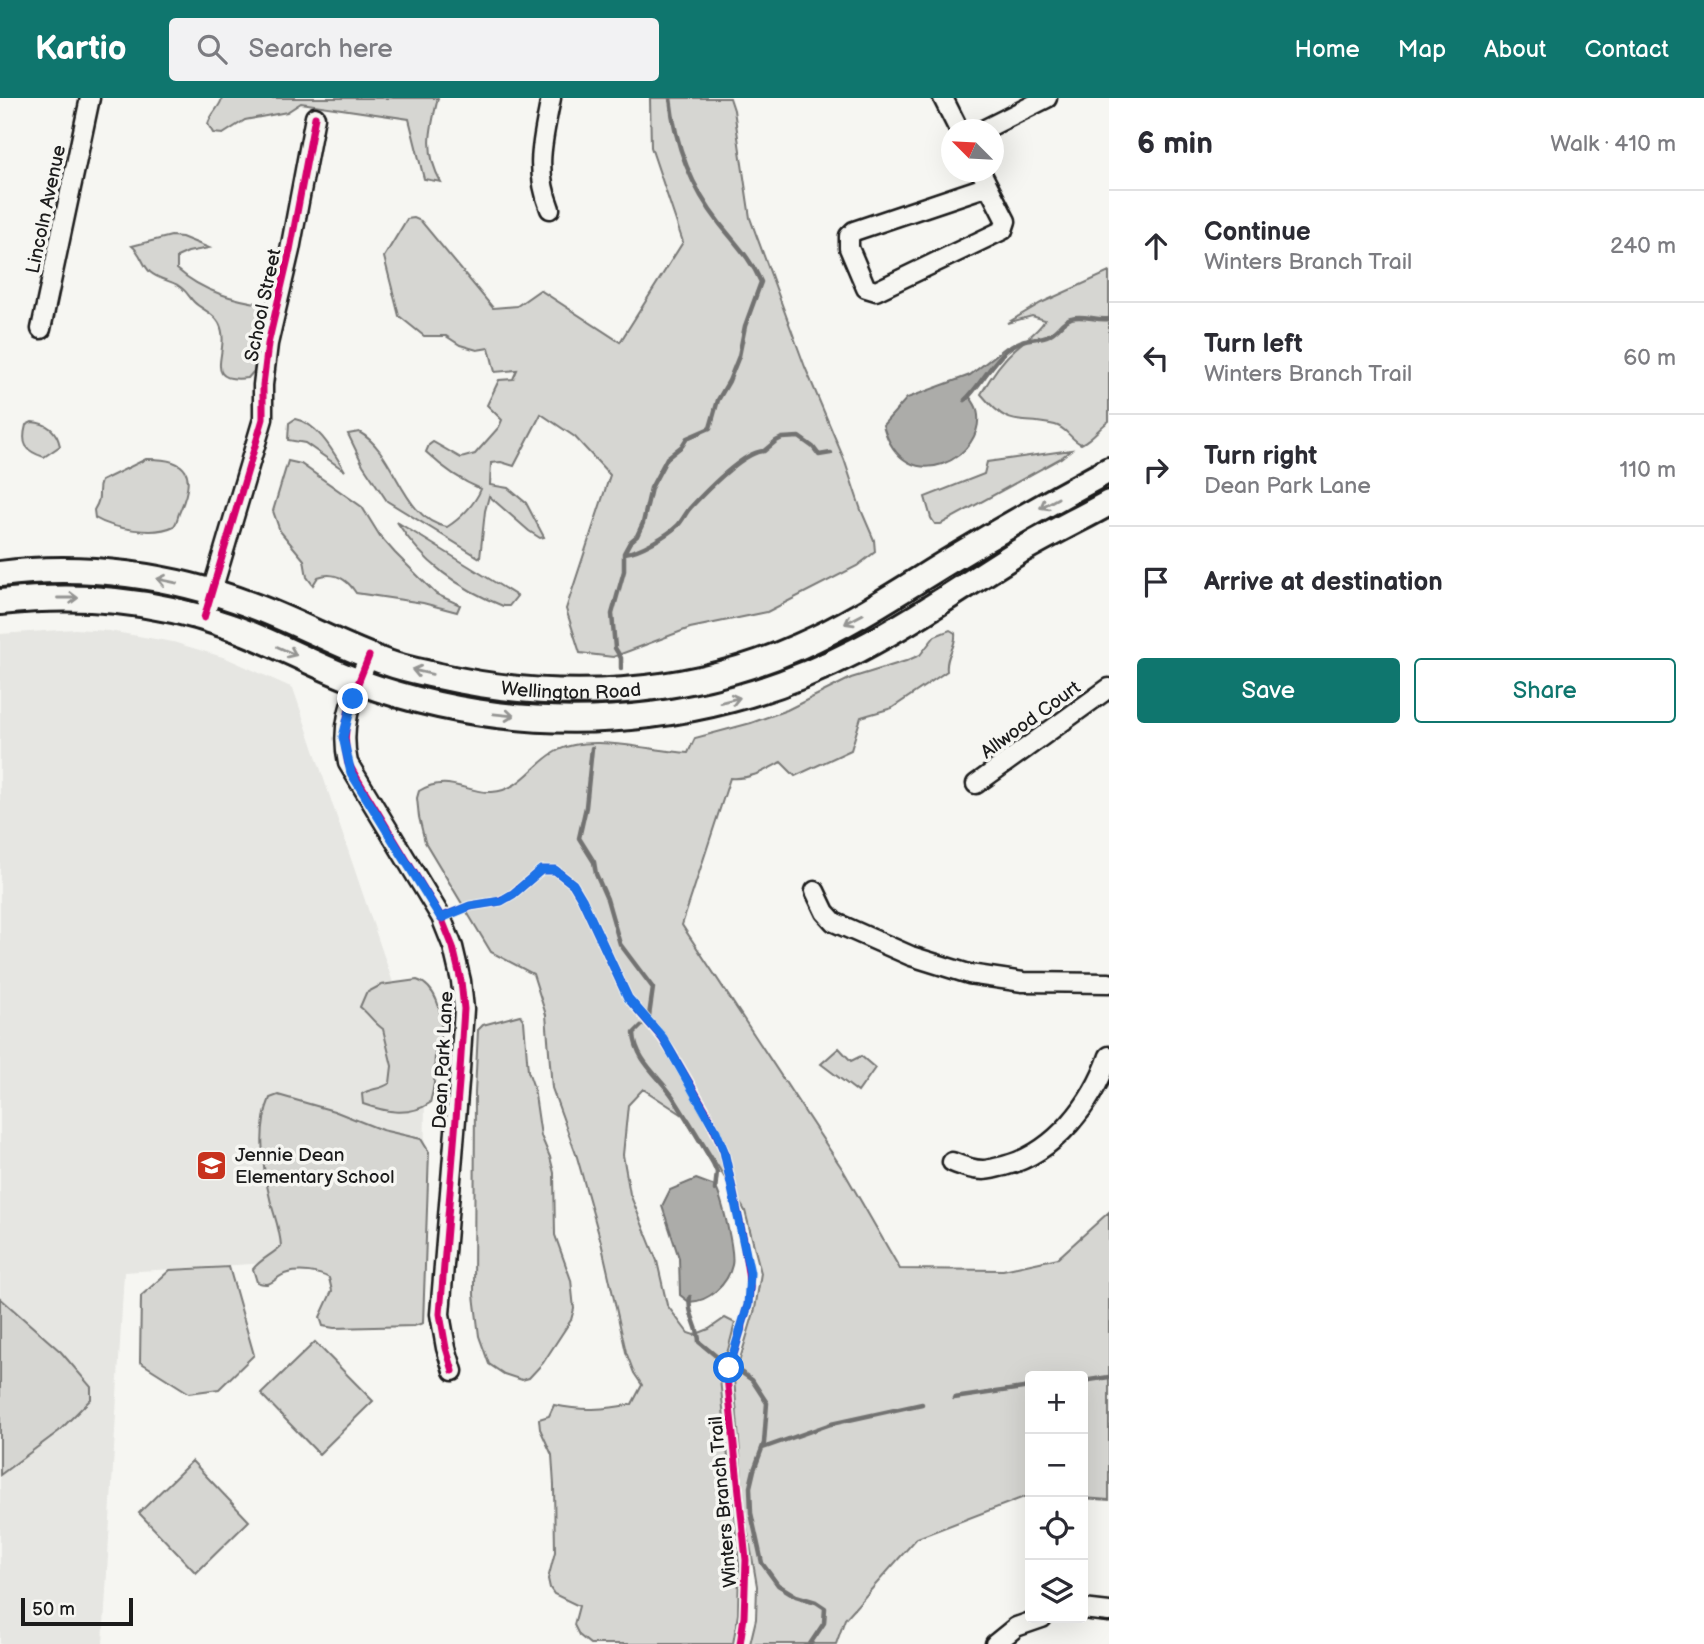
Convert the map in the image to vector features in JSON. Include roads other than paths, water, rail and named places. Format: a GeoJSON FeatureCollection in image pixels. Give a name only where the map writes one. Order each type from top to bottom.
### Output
{"type":"FeatureCollection","features":[{"type":"Feature","properties":{"kind":"main road","name":"Wellington Road"},"geometry":{"type":"LineString","coordinates":[[0,575],[71,570],[143,576],[250,604],[391,664],[486,687],[552,692],[635,689],[704,678],[745,667],[800,646],[859,617],[1037,509],[1109,470]]}},
{"type":"Feature","properties":{"kind":"main road","name":"Wellington Road"},"geometry":{"type":"LineString","coordinates":[[0,602],[48,597],[98,598],[155,607],[237,629],[359,682],[446,705],[537,719],[600,720],[648,715],[727,701],[808,674],[860,649],[1025,549],[1109,503]]}},
{"type":"Feature","properties":{"kind":"street","name":"Lincoln Avenue"},"geometry":{"type":"LineString","coordinates":[[41,329],[90,98]]}},
{"type":"Feature","properties":{"kind":"street"},"geometry":{"type":"LineString","coordinates":[[550,209],[540,166],[551,98]]}},
{"type":"Feature","properties":{"kind":"street"},"geometry":{"type":"LineString","coordinates":[[943,98],[954,119]]}},
{"type":"Feature","properties":{"kind":"street"},"geometry":{"type":"LineString","coordinates":[[1004,120],[1047,98]]}},
{"type":"Feature","properties":{"kind":"street","name":"School Street"},"geometry":{"type":"LineString","coordinates":[[204,618],[263,419],[263,385],[268,344],[290,250],[315,117]]}},
{"type":"Feature","properties":{"kind":"street"},"geometry":{"type":"LineString","coordinates":[[984,179],[1006,220],[1003,230],[876,291],[866,288],[848,243],[849,236],[854,231],[984,179]]}},
{"type":"Feature","properties":{"kind":"street","name":"Dean Park Lane"},"geometry":{"type":"LineString","coordinates":[[369,656],[344,729],[348,763],[351,773],[441,918],[453,947],[461,981],[464,1009],[440,1314],[453,1371]]}},
{"type":"Feature","properties":{"kind":"street","name":"Allwood Court"},"geometry":{"type":"LineString","coordinates":[[975,784],[1109,688]]}},
{"type":"Feature","properties":{"kind":"street"},"geometry":{"type":"LineString","coordinates":[[815,891],[825,912],[834,922],[944,968],[993,979],[1023,982],[1109,983]]}},
{"type":"Feature","properties":{"kind":"street"},"geometry":{"type":"LineString","coordinates":[[952,1162],[985,1170],[1011,1164],[1044,1146],[1062,1132],[1078,1114],[1092,1093],[1109,1056]]}},
{"type":"Feature","properties":{"kind":"street"},"geometry":{"type":"LineString","coordinates":[[1088,1610],[1109,1612]]}},
{"type":"Feature","properties":{"kind":"street"},"geometry":{"type":"LineString","coordinates":[[995,1644],[1016,1627],[1028,1623]]}},
{"type":"Feature","properties":{"kind":"waterway"},"geometry":{"type":"LineString","coordinates":[[621,668],[621,658],[615,648],[612,614],[624,571],[624,553],[643,523],[651,488],[667,458],[682,446],[687,438],[710,428],[718,400],[739,356],[745,326],[761,282],[748,259],[710,210],[693,180],[680,149],[670,98]]}},
{"type":"Feature","properties":{"kind":"waterway"},"geometry":{"type":"LineString","coordinates":[[965,400],[1013,345],[1049,335],[1071,318],[1109,319]]}},
{"type":"Feature","properties":{"kind":"waterway"},"geometry":{"type":"LineString","coordinates":[[625,553],[645,546],[678,525],[691,507],[736,464],[764,451],[782,438],[799,437],[819,455],[831,453]]}},
{"type":"Feature","properties":{"kind":"waterway"},"geometry":{"type":"LineString","coordinates":[[592,748],[586,807],[579,838],[594,862],[620,944],[653,988],[649,1016]]}},
{"type":"Feature","properties":{"kind":"waterway"},"geometry":{"type":"LineString","coordinates":[[641,1026],[634,1033],[639,1052],[673,1097],[713,1163],[717,1172],[715,1190]]}},
{"type":"Feature","properties":{"kind":"waterway"},"geometry":{"type":"LineString","coordinates":[[690,1297],[690,1309],[699,1342],[725,1360]]}},
{"type":"Feature","properties":{"kind":"waterway"},"geometry":{"type":"LineString","coordinates":[[735,1368],[752,1380],[767,1403],[764,1443],[750,1487],[751,1513],[762,1563],[778,1585],[825,1608],[824,1623],[810,1644]]}},
{"type":"Feature","properties":{"kind":"waterway"},"geometry":{"type":"LineString","coordinates":[[1088,1380],[1109,1377]]}},
{"type":"Feature","properties":{"kind":"waterway"},"geometry":{"type":"LineString","coordinates":[[954,1398],[1025,1388]]}},
{"type":"Feature","properties":{"kind":"waterway"},"geometry":{"type":"LineString","coordinates":[[763,1448],[831,1424],[922,1404]]}},
{"type":"Feature","properties":{"kind":"place","name":"Jennie Dean Elementary School"},"geometry":{"type":"Point","coordinates":[212,1165]}}]}
